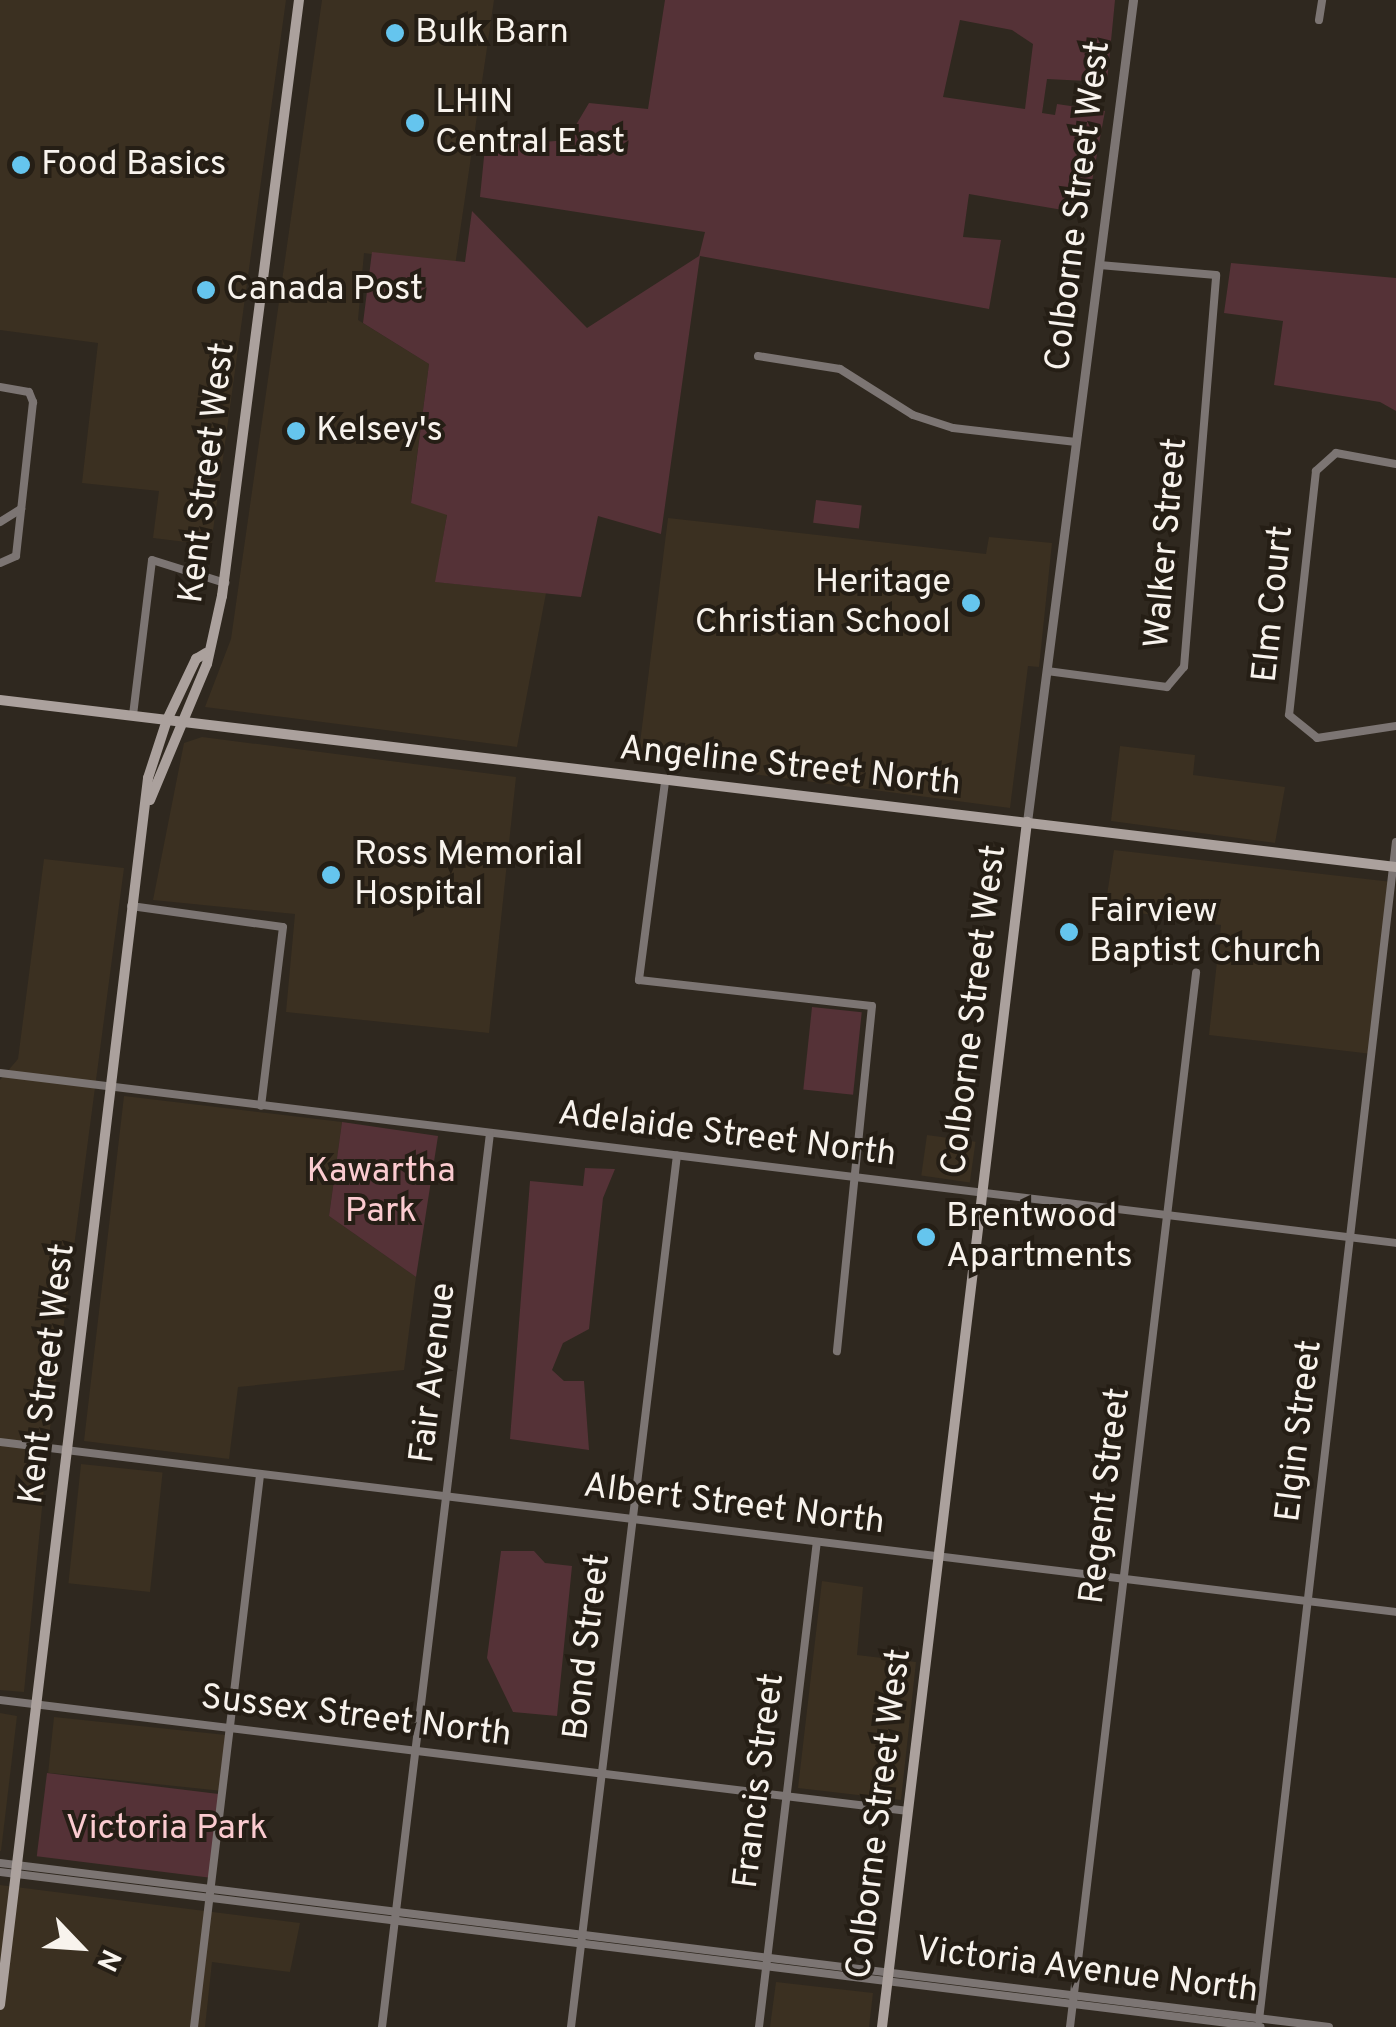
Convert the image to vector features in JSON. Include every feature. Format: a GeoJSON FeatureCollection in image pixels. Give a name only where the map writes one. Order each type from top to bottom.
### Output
{"type":"FeatureCollection","features":[{"type":"Feature","properties":{"kind":"main road","name":"Kent Street West"},"geometry":{"type":"LineString","coordinates":[[0,2005],[148,778],[196,658],[206,653],[224,583],[300,0]]}},
{"type":"Feature","properties":{"kind":"main road","name":"Angeline Street North"},"geometry":{"type":"LineString","coordinates":[[0,700],[1395,867]]}},
{"type":"Feature","properties":{"kind":"main road","name":"Colborne Street West"},"geometry":{"type":"LineString","coordinates":[[882,2027],[1027,822]]}},
{"type":"Feature","properties":{"kind":"street","name":"Colborne Street West"},"geometry":{"type":"LineString","coordinates":[[1027,822],[1133,0]]}},
{"type":"Feature","properties":{"kind":"street"},"geometry":{"type":"LineString","coordinates":[[1319,20],[1322,0]]}},
{"type":"Feature","properties":{"kind":"street","name":"Walker Street"},"geometry":{"type":"LineString","coordinates":[[1047,671],[1166,687],[1180,679],[1216,275],[1099,264]]}},
{"type":"Feature","properties":{"kind":"street"},"geometry":{"type":"LineString","coordinates":[[758,356],[840,370],[914,414],[953,428],[1076,442]]}},
{"type":"Feature","properties":{"kind":"street"},"geometry":{"type":"LineString","coordinates":[[0,387],[28,392],[33,402],[16,556],[0,563]]}},
{"type":"Feature","properties":{"kind":"street","name":"Elm Court"},"geometry":{"type":"LineString","coordinates":[[1396,464],[1336,453],[1316,471],[1289,715],[1318,738],[1396,726]]}},
{"type":"Feature","properties":{"kind":"street"},"geometry":{"type":"LineString","coordinates":[[0,522],[20,510]]}},
{"type":"Feature","properties":{"kind":"street"},"geometry":{"type":"LineString","coordinates":[[133,715],[148,566],[152,560],[224,583]]}},
{"type":"Feature","properties":{"kind":"street"},"geometry":{"type":"LineString","coordinates":[[665,782],[639,980],[872,1006],[837,1351]]}},
{"type":"Feature","properties":{"kind":"street","name":"Elgin Street"},"geometry":{"type":"LineString","coordinates":[[1259,2025],[1396,842]]}},
{"type":"Feature","properties":{"kind":"street"},"geometry":{"type":"LineString","coordinates":[[131,906],[283,927],[261,1106]]}},
{"type":"Feature","properties":{"kind":"street","name":"Regent Street"},"geometry":{"type":"LineString","coordinates":[[1070,2027],[1196,972]]}},
{"type":"Feature","properties":{"kind":"street","name":"Adelaide Street North"},"geometry":{"type":"LineString","coordinates":[[0,1073],[1396,1243]]}},
{"type":"Feature","properties":{"kind":"street","name":"Fair Avenue"},"geometry":{"type":"LineString","coordinates":[[382,2027],[490,1133]]}},
{"type":"Feature","properties":{"kind":"street","name":"Bond Street"},"geometry":{"type":"LineString","coordinates":[[571,2027],[676,1155]]}},
{"type":"Feature","properties":{"kind":"street","name":"Albert Street North"},"geometry":{"type":"LineString","coordinates":[[0,1442],[1123,1582],[1396,1612]]}},
{"type":"Feature","properties":{"kind":"street"},"geometry":{"type":"LineString","coordinates":[[194,2027],[260,1475]]}},
{"type":"Feature","properties":{"kind":"street","name":"Francis Street"},"geometry":{"type":"LineString","coordinates":[[759,2027],[817,1542]]}},
{"type":"Feature","properties":{"kind":"street","name":"Sussex Street North"},"geometry":{"type":"LineString","coordinates":[[0,1700],[908,1811]]}},
{"type":"Feature","properties":{"kind":"street"},"geometry":{"type":"LineString","coordinates":[[0,1863],[16,1870]]}},
{"type":"Feature","properties":{"kind":"street"},"geometry":{"type":"LineString","coordinates":[[0,1872],[16,1870]]}},
{"type":"Feature","properties":{"kind":"street","name":"Victoria Avenue North"},"geometry":{"type":"LineString","coordinates":[[16,1870],[292,1906],[395,1915],[675,1954],[1172,2010],[1259,2025],[1328,2027]]}},
{"type":"Feature","properties":{"kind":"street","name":"Victoria Avenue North"},"geometry":{"type":"LineString","coordinates":[[292,1906],[395,1925],[481,1930]]}},
{"type":"Feature","properties":{"kind":"shaded area"},"geometry":{"type":"Polygon","coordinates":[[[0,0],[286,0],[211,545],[153,538],[159,491],[82,483],[98,343],[0,330],[0,0]]]}},
{"type":"Feature","properties":{"kind":"shaded area"},"geometry":{"type":"Polygon","coordinates":[[[322,0],[494,0],[455,266],[364,253],[358,320],[429,364],[411,502],[447,514],[436,582],[546,593],[517,747],[205,707],[231,639],[322,0]]]}},
{"type":"Feature","properties":{"kind":"shaded area"},"geometry":{"type":"Polygon","coordinates":[[[668,518],[986,554],[989,537],[1052,543],[1039,667],[1028,666],[1010,808],[638,759],[668,518]]]}},
{"type":"Feature","properties":{"kind":"shaded area","name":"Ross Memorial Hospital"},"geometry":{"type":"Polygon","coordinates":[[[202,737],[516,777],[489,1033],[286,1012],[295,914],[153,900],[184,743],[202,737]]]}},
{"type":"Feature","properties":{"kind":"shaded area"},"geometry":{"type":"Polygon","coordinates":[[[1120,746],[1195,755],[1193,775],[1285,787],[1275,843],[1111,821],[1120,746]]]}},
{"type":"Feature","properties":{"kind":"shaded area"},"geometry":{"type":"Polygon","coordinates":[[[1114,850],[1392,882],[1372,1054],[1209,1035],[1221,925],[1105,908],[1114,850]]]}},
{"type":"Feature","properties":{"kind":"shaded area"},"geometry":{"type":"Polygon","coordinates":[[[44,859],[124,868],[49,1436],[24,1692],[0,1690],[0,1080],[18,1059],[44,859]]]}},
{"type":"Feature","properties":{"kind":"shaded area"},"geometry":{"type":"Polygon","coordinates":[[[124,1096],[342,1122],[329,1216],[416,1277],[404,1370],[238,1387],[229,1459],[84,1441],[124,1096]]]}},
{"type":"Feature","properties":{"kind":"shaded area"},"geometry":{"type":"Polygon","coordinates":[[[927,1135],[976,1142],[970,1182],[921,1176],[927,1135]]]}},
{"type":"Feature","properties":{"kind":"shaded area"},"geometry":{"type":"Polygon","coordinates":[[[81,1464],[163,1473],[150,1592],[68,1583],[81,1464]]]}},
{"type":"Feature","properties":{"kind":"shaded area"},"geometry":{"type":"Polygon","coordinates":[[[822,1581],[863,1587],[857,1655],[916,1662],[901,1800],[798,1788],[822,1581]]]}},
{"type":"Feature","properties":{"kind":"shaded area"},"geometry":{"type":"Polygon","coordinates":[[[0,1713],[17,1716],[1,1851],[0,1851],[0,1713]]]}},
{"type":"Feature","properties":{"kind":"shaded area"},"geometry":{"type":"Polygon","coordinates":[[[54,1717],[226,1735],[220,1791],[48,1773],[54,1717]]]}},
{"type":"Feature","properties":{"kind":"shaded area"},"geometry":{"type":"Polygon","coordinates":[[[0,1885],[300,1923],[290,1972],[212,1962],[205,2027],[0,2027],[0,1885]]]}},
{"type":"Feature","properties":{"kind":"shaded area"},"geometry":{"type":"Polygon","coordinates":[[[776,1982],[873,1993],[869,2027],[770,2027],[776,1982]]]}},
{"type":"Feature","properties":{"kind":"green space"},"geometry":{"type":"Polygon","coordinates":[[[665,0],[1115,0],[1107,82],[1047,79],[1042,113],[1055,115],[1057,104],[1105,111],[1086,214],[969,194],[963,237],[1001,240],[989,309],[700,256],[661,534],[598,516],[581,597],[435,582],[447,515],[411,503],[429,364],[363,323],[372,252],[465,262],[472,211],[587,328],[699,256],[705,232],[480,197],[485,147],[567,140],[589,103],[648,109],[665,0]],[[960,20],[943,97],[1025,109],[1033,44],[1012,30],[960,20]]]}},
{"type":"Feature","properties":{"kind":"green space"},"geometry":{"type":"Polygon","coordinates":[[[1231,263],[1396,278],[1396,411],[1380,402],[1274,385],[1283,321],[1224,313],[1231,263]]]}},
{"type":"Feature","properties":{"kind":"green space"},"geometry":{"type":"Polygon","coordinates":[[[816,500],[862,506],[859,528],[813,523],[816,500]]]}},
{"type":"Feature","properties":{"kind":"green space"},"geometry":{"type":"Polygon","coordinates":[[[812,1007],[862,1012],[853,1095],[803,1090],[812,1007]]]}},
{"type":"Feature","properties":{"kind":"green space","name":"Kawartha Park"},"geometry":{"type":"Polygon","coordinates":[[[342,1122],[438,1136],[416,1277],[329,1216],[342,1122]]]}},
{"type":"Feature","properties":{"kind":"green space"},"geometry":{"type":"Polygon","coordinates":[[[585,1168],[615,1169],[603,1198],[589,1329],[563,1343],[552,1370],[564,1381],[584,1381],[589,1450],[510,1439],[530,1181],[583,1186],[585,1168]]]}},
{"type":"Feature","properties":{"kind":"green space"},"geometry":{"type":"Polygon","coordinates":[[[501,1551],[534,1551],[545,1563],[572,1566],[557,1716],[513,1712],[487,1658],[501,1551]]]}},
{"type":"Feature","properties":{"kind":"green space","name":"Victoria Park"},"geometry":{"type":"Polygon","coordinates":[[[47,1773],[221,1794],[210,1878],[37,1856],[47,1773]]]}},
{"type":"Feature","properties":{"kind":"place","name":"Bulk Barn"},"geometry":{"type":"Point","coordinates":[395,33]}},
{"type":"Feature","properties":{"kind":"place","name":"LHIN Central East"},"geometry":{"type":"Point","coordinates":[415,123]}},
{"type":"Feature","properties":{"kind":"place","name":"Food Basics"},"geometry":{"type":"Point","coordinates":[21,165]}},
{"type":"Feature","properties":{"kind":"place","name":"Canada Post"},"geometry":{"type":"Point","coordinates":[206,290]}},
{"type":"Feature","properties":{"kind":"place","name":"Kelsey's"},"geometry":{"type":"Point","coordinates":[296,431]}},
{"type":"Feature","properties":{"kind":"place","name":"Heritage Christian School"},"geometry":{"type":"Point","coordinates":[971,603]}},
{"type":"Feature","properties":{"kind":"place","name":"Ross Memorial Hospital"},"geometry":{"type":"Point","coordinates":[331,875]}},
{"type":"Feature","properties":{"kind":"place","name":"Fairview Baptist Church"},"geometry":{"type":"Point","coordinates":[1069,932]}},
{"type":"Feature","properties":{"kind":"place","name":"Brentwood Apartments"},"geometry":{"type":"Point","coordinates":[926,1237]}}]}
